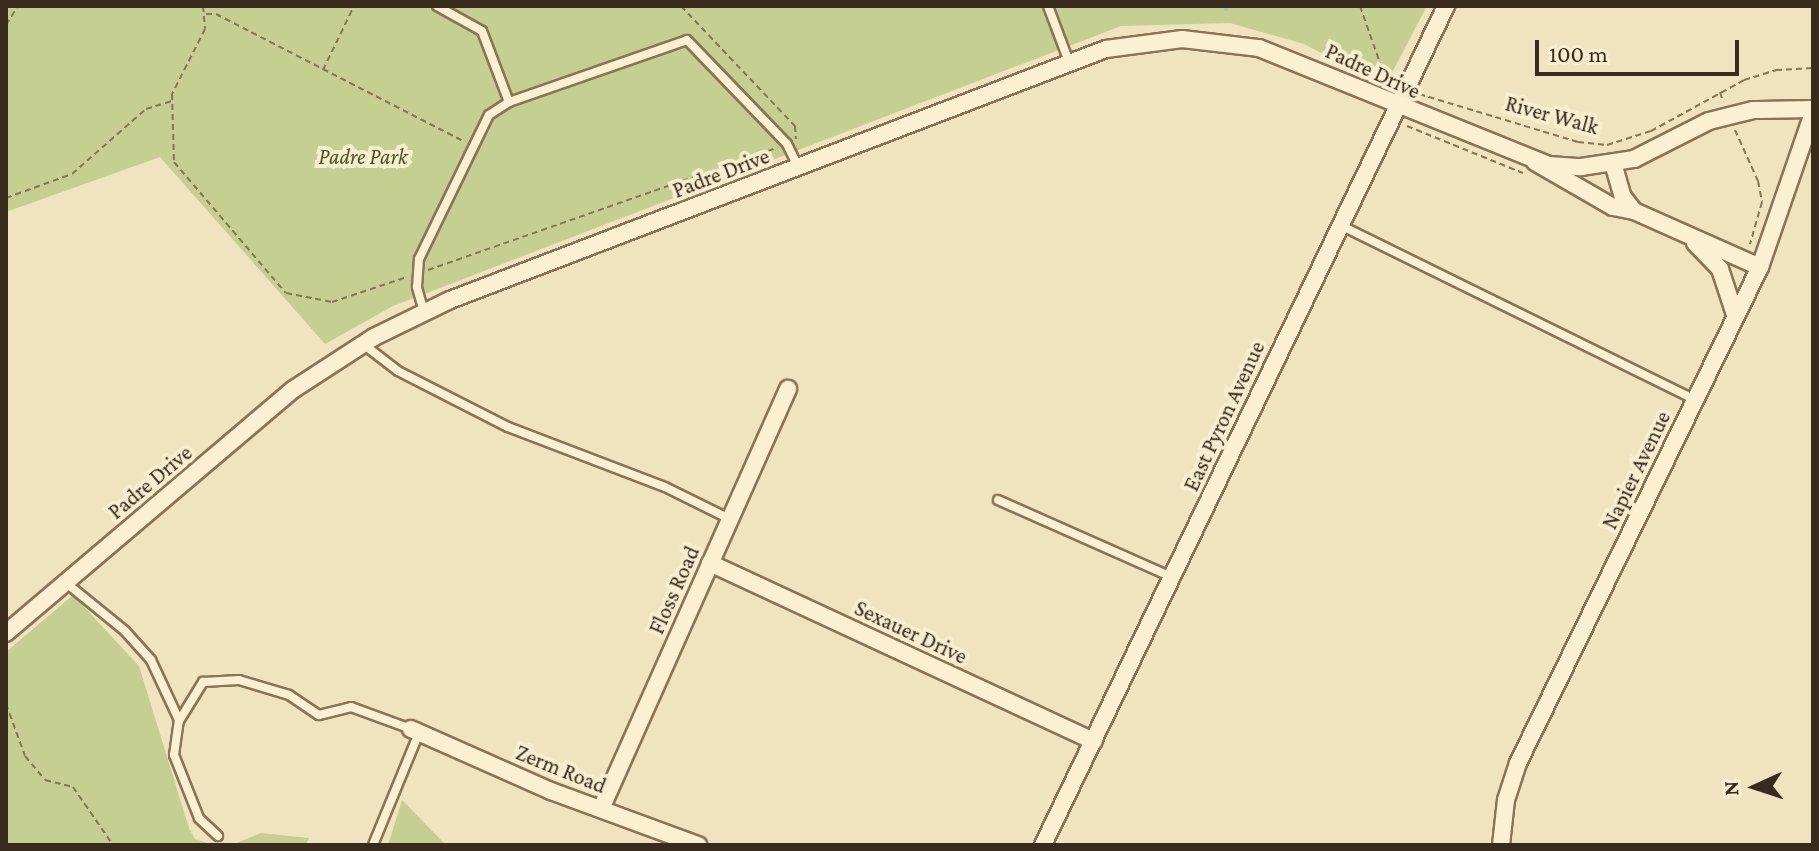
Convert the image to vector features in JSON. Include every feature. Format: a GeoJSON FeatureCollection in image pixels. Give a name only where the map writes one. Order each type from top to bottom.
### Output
{"type":"FeatureCollection","features":[{"type":"Feature","properties":{"kind":"street","name":"East Pyron Avenue"},"geometry":{"type":"LineString","coordinates":[[1043,845],[1446,6]]}},
{"type":"Feature","properties":{"kind":"street","name":"Padre Drive"},"geometry":{"type":"LineString","coordinates":[[6,633],[294,389],[363,343],[424,312],[1069,62],[1159,39],[1232,43],[1288,56],[1395,107],[1533,161],[1613,207],[1634,211],[1691,239],[1760,267]]}},
{"type":"Feature","properties":{"kind":"street","name":"Padre Drive"},"geometry":{"type":"LineString","coordinates":[[1533,161],[1581,167],[1613,163],[1634,159],[1729,116],[1753,110],[1813,111]]}},
{"type":"Feature","properties":{"kind":"street","name":"Napier Avenue"},"geometry":{"type":"LineString","coordinates":[[1501,845],[1506,800],[1518,763],[1760,267],[1813,111]]}},
{"type":"Feature","properties":{"kind":"street"},"geometry":{"type":"LineString","coordinates":[[1613,163],[1623,197],[1634,211]]}},
{"type":"Feature","properties":{"kind":"street","name":"Padre Drive"},"geometry":{"type":"LineString","coordinates":[[1691,239],[1720,269],[1735,315]]}},
{"type":"Feature","properties":{"kind":"street","name":"Floss Road"},"geometry":{"type":"LineString","coordinates":[[601,809],[788,389]]}},
{"type":"Feature","properties":{"kind":"street","name":"Sexauer Drive"},"geometry":{"type":"LineString","coordinates":[[710,563],[1094,741]]}},
{"type":"Feature","properties":{"kind":"street","name":"Zerm Road"},"geometry":{"type":"LineString","coordinates":[[415,731],[601,809],[698,845]]}},
{"type":"Feature","properties":{"kind":"lane"},"geometry":{"type":"LineString","coordinates":[[437,6],[482,31],[509,102]]}},
{"type":"Feature","properties":{"kind":"lane"},"geometry":{"type":"LineString","coordinates":[[1048,6],[1069,62]]}},
{"type":"Feature","properties":{"kind":"lane"},"geometry":{"type":"LineString","coordinates":[[424,312],[417,274],[419,259],[489,115],[509,102],[687,40],[787,144],[798,167]]}},
{"type":"Feature","properties":{"kind":"lane"},"geometry":{"type":"LineString","coordinates":[[1339,225],[1694,399]]}},
{"type":"Feature","properties":{"kind":"lane"},"geometry":{"type":"LineString","coordinates":[[363,343],[398,371],[508,427],[665,487],[730,519]]}},
{"type":"Feature","properties":{"kind":"lane"},"geometry":{"type":"LineString","coordinates":[[998,500],[1172,577]]}},
{"type":"Feature","properties":{"kind":"lane"},"geometry":{"type":"LineString","coordinates":[[65,582],[125,631],[151,660],[179,721]]}},
{"type":"Feature","properties":{"kind":"lane"},"geometry":{"type":"LineString","coordinates":[[218,836],[199,818],[181,782],[174,755],[179,721],[189,698],[203,682],[217,678],[289,695],[302,709],[319,715],[351,707],[415,731],[373,845]]}},
{"type":"Feature","properties":{"kind":"path"},"geometry":{"type":"LineString","coordinates":[[6,25],[18,6]]}},
{"type":"Feature","properties":{"kind":"path"},"geometry":{"type":"LineString","coordinates":[[203,6],[205,29],[175,83],[174,162],[286,293],[332,302],[796,140],[795,126],[681,6]]}},
{"type":"Feature","properties":{"kind":"path"},"geometry":{"type":"LineString","coordinates":[[323,71],[354,6]]}},
{"type":"Feature","properties":{"kind":"path"},"geometry":{"type":"LineString","coordinates":[[1360,6],[1384,79]]}},
{"type":"Feature","properties":{"kind":"path"},"geometry":{"type":"LineString","coordinates":[[205,14],[216,14],[474,146]]}},
{"type":"Feature","properties":{"kind":"path","name":"River Walk"},"geometry":{"type":"LineString","coordinates":[[1414,92],[1598,145],[1651,131],[1720,92],[1764,73],[1813,68]]}},
{"type":"Feature","properties":{"kind":"path"},"geometry":{"type":"LineString","coordinates":[[1720,92],[1725,107]]}},
{"type":"Feature","properties":{"kind":"path"},"geometry":{"type":"LineString","coordinates":[[6,198],[72,174],[146,109],[173,101]]}},
{"type":"Feature","properties":{"kind":"path"},"geometry":{"type":"LineString","coordinates":[[1733,125],[1758,181],[1762,202],[1747,251]]}},
{"type":"Feature","properties":{"kind":"path"},"geometry":{"type":"LineString","coordinates":[[6,704],[15,738],[31,763],[45,780],[73,787],[113,845]]}},
{"type":"Feature","properties":{"kind":"green space","name":"Padre Park"},"geometry":{"type":"Polygon","coordinates":[[[6,6],[1427,6],[1385,86],[1304,44],[1230,23],[1121,26],[393,306],[325,344],[160,157],[6,212],[6,6]]]}},
{"type":"Feature","properties":{"kind":"green space"},"geometry":{"type":"Polygon","coordinates":[[[73,595],[139,666],[189,828],[195,839],[213,845],[6,845],[6,652],[73,595]]]}},
{"type":"Feature","properties":{"kind":"green space"},"geometry":{"type":"Polygon","coordinates":[[[402,800],[446,845],[388,845],[402,800]]]}},
{"type":"Feature","properties":{"kind":"green space"},"geometry":{"type":"Polygon","coordinates":[[[261,833],[309,838],[306,845],[232,845],[261,833]]]}}]}
